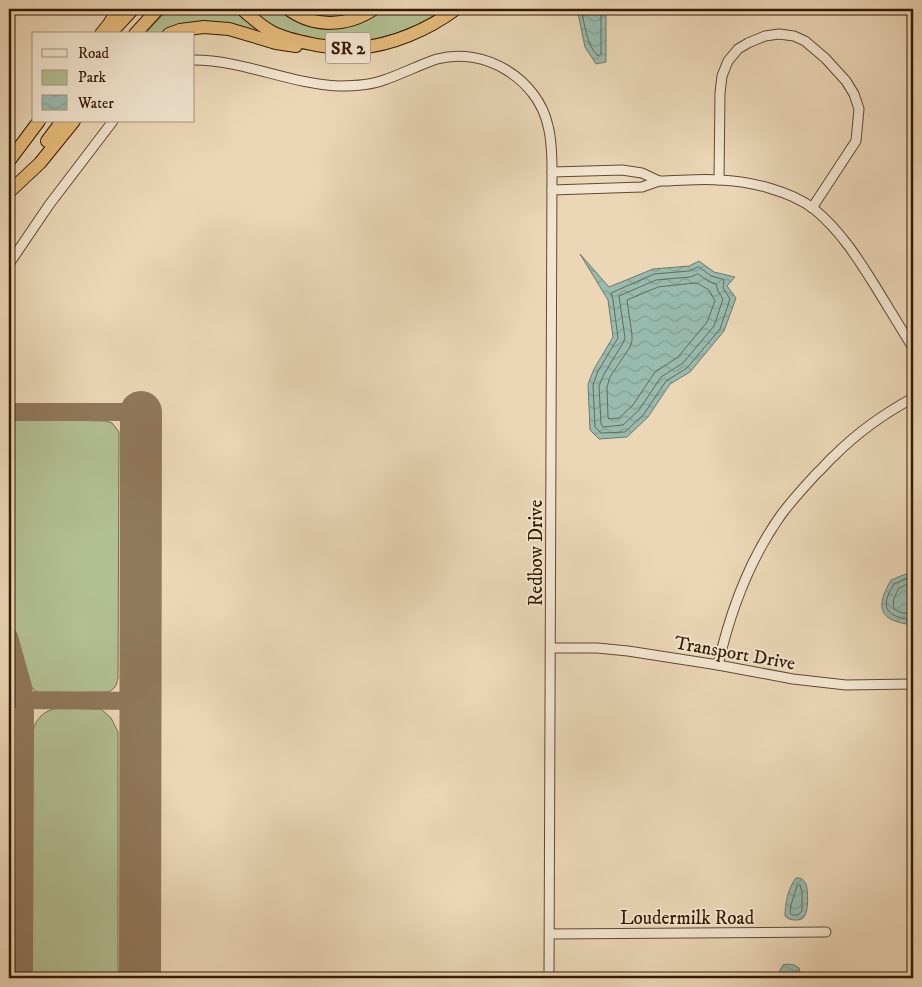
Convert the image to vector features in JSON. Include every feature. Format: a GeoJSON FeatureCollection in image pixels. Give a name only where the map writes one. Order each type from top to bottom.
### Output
{"type":"FeatureCollection","features":[{"type":"Feature","properties":{"kind":"highway"},"geometry":{"type":"LineString","coordinates":[[103,32],[118,9]]}},
{"type":"Feature","properties":{"kind":"highway"},"geometry":{"type":"LineString","coordinates":[[112,32],[133,9]]}},
{"type":"Feature","properties":{"kind":"highway"},"geometry":{"type":"LineString","coordinates":[[137,32],[158,9]]}},
{"type":"Feature","properties":{"kind":"highway","name":"SR 2"},"geometry":{"type":"LineString","coordinates":[[242,9],[273,32],[303,42],[337,48],[358,48],[386,43],[412,34],[445,17],[456,9]]}},
{"type":"Feature","properties":{"kind":"highway"},"geometry":{"type":"LineString","coordinates":[[288,9],[304,19],[319,23],[342,22],[363,16],[374,9]]}},
{"type":"Feature","properties":{"kind":"highway"},"geometry":{"type":"LineString","coordinates":[[174,32],[204,27],[230,29],[276,43],[337,48]]}},
{"type":"Feature","properties":{"kind":"highway"},"geometry":{"type":"LineString","coordinates":[[9,162],[38,122]]}},
{"type":"Feature","properties":{"kind":"highway"},"geometry":{"type":"LineString","coordinates":[[9,193],[61,122]]}},
{"type":"Feature","properties":{"kind":"highway"},"geometry":{"type":"LineString","coordinates":[[9,193],[40,163],[73,122]]}},
{"type":"Feature","properties":{"kind":"street"},"geometry":{"type":"LineString","coordinates":[[719,180],[720,93],[722,76],[728,61],[738,49],[764,36],[780,34],[794,36],[805,41],[823,56],[849,86],[859,109],[856,141],[812,208]]}},
{"type":"Feature","properties":{"kind":"street","name":"Redbow Drive"},"geometry":{"type":"LineString","coordinates":[[195,60],[224,62],[323,85],[342,86],[382,81],[438,59],[472,58],[506,69],[521,80],[537,100],[548,125],[552,172],[549,978]]}},
{"type":"Feature","properties":{"kind":"street"},"geometry":{"type":"LineString","coordinates":[[9,264],[48,206],[112,122]]}},
{"type":"Feature","properties":{"kind":"street"},"geometry":{"type":"LineString","coordinates":[[552,172],[622,170],[642,173],[659,181]]}},
{"type":"Feature","properties":{"kind":"street"},"geometry":{"type":"LineString","coordinates":[[552,190],[642,187],[659,181],[719,180],[769,187],[793,197],[812,208],[831,224],[854,253],[913,348]]}},
{"type":"Feature","properties":{"kind":"street"},"geometry":{"type":"LineString","coordinates":[[718,665],[731,615],[741,587],[762,545],[782,514],[803,488],[847,444],[913,398]]}},
{"type":"Feature","properties":{"kind":"street","name":"Transport Drive"},"geometry":{"type":"LineString","coordinates":[[551,648],[597,648],[628,651],[793,679],[846,685],[913,684]]}},
{"type":"Feature","properties":{"kind":"street","name":"Loudermilk Road"},"geometry":{"type":"LineString","coordinates":[[550,934],[826,932]]}},
{"type":"Feature","properties":{"kind":"green space"},"geometry":{"type":"Polygon","coordinates":[[[168,9],[232,9],[274,37],[168,29],[162,32],[147,32],[168,9]]]}},
{"type":"Feature","properties":{"kind":"green space"},"geometry":{"type":"Polygon","coordinates":[[[246,9],[280,9],[286,15],[324,27],[379,9],[446,9],[394,34],[370,40],[322,42],[273,27],[246,9]]]}},
{"type":"Feature","properties":{"kind":"green space"},"geometry":{"type":"Polygon","coordinates":[[[297,9],[363,9],[338,17],[322,17],[297,9]]]}},
{"type":"Feature","properties":{"kind":"green space"},"geometry":{"type":"Polygon","coordinates":[[[27,419],[106,421],[112,423],[119,432],[118,678],[115,686],[108,692],[39,693],[29,683],[9,610],[9,421],[27,419]]]}},
{"type":"Feature","properties":{"kind":"green space"},"geometry":{"type":"Polygon","coordinates":[[[57,708],[101,709],[111,718],[118,732],[118,978],[32,978],[33,731],[36,722],[41,716],[57,708]]]}},
{"type":"Feature","properties":{"kind":"green space"},"geometry":{"type":"Polygon","coordinates":[[[9,897],[17,908],[17,950],[9,957],[9,897]]]}},
{"type":"Feature","properties":{"kind":"water"},"geometry":{"type":"Polygon","coordinates":[[[577,9],[607,9],[606,62],[596,64],[585,47],[577,9]]]}},
{"type":"Feature","properties":{"kind":"water"},"geometry":{"type":"Polygon","coordinates":[[[580,254],[609,287],[653,269],[689,266],[699,261],[714,272],[735,277],[727,286],[736,298],[724,331],[690,372],[670,384],[648,417],[627,437],[599,439],[590,430],[588,384],[594,369],[613,337],[608,300],[580,254]]]}},
{"type":"Feature","properties":{"kind":"water"},"geometry":{"type":"Polygon","coordinates":[[[913,571],[913,625],[887,617],[883,612],[882,606],[891,580],[913,571]]]}},
{"type":"Feature","properties":{"kind":"water"},"geometry":{"type":"Polygon","coordinates":[[[796,878],[800,878],[805,882],[807,887],[807,906],[806,914],[803,918],[791,920],[785,916],[786,906],[791,886],[796,878]]]}},
{"type":"Feature","properties":{"kind":"water"},"geometry":{"type":"Polygon","coordinates":[[[787,964],[799,968],[801,978],[776,978],[783,965],[787,964]]]}},
{"type":"Feature","properties":{"kind":"taxiway"},"geometry":{"type":"LineString","coordinates":[[9,412],[141,412]]}},
{"type":"Feature","properties":{"kind":"taxiway"},"geometry":{"type":"LineString","coordinates":[[9,637],[25,700],[24,978]]}},
{"type":"Feature","properties":{"kind":"taxiway"},"geometry":{"type":"LineString","coordinates":[[9,698],[25,700],[140,701]]}},
{"type":"Feature","properties":{"kind":"taxiway"},"geometry":{"type":"LineString","coordinates":[[9,962],[24,962]]}},
{"type":"Feature","properties":{"kind":"runway"},"geometry":{"type":"LineString","coordinates":[[140,978],[141,412]]}}]}
